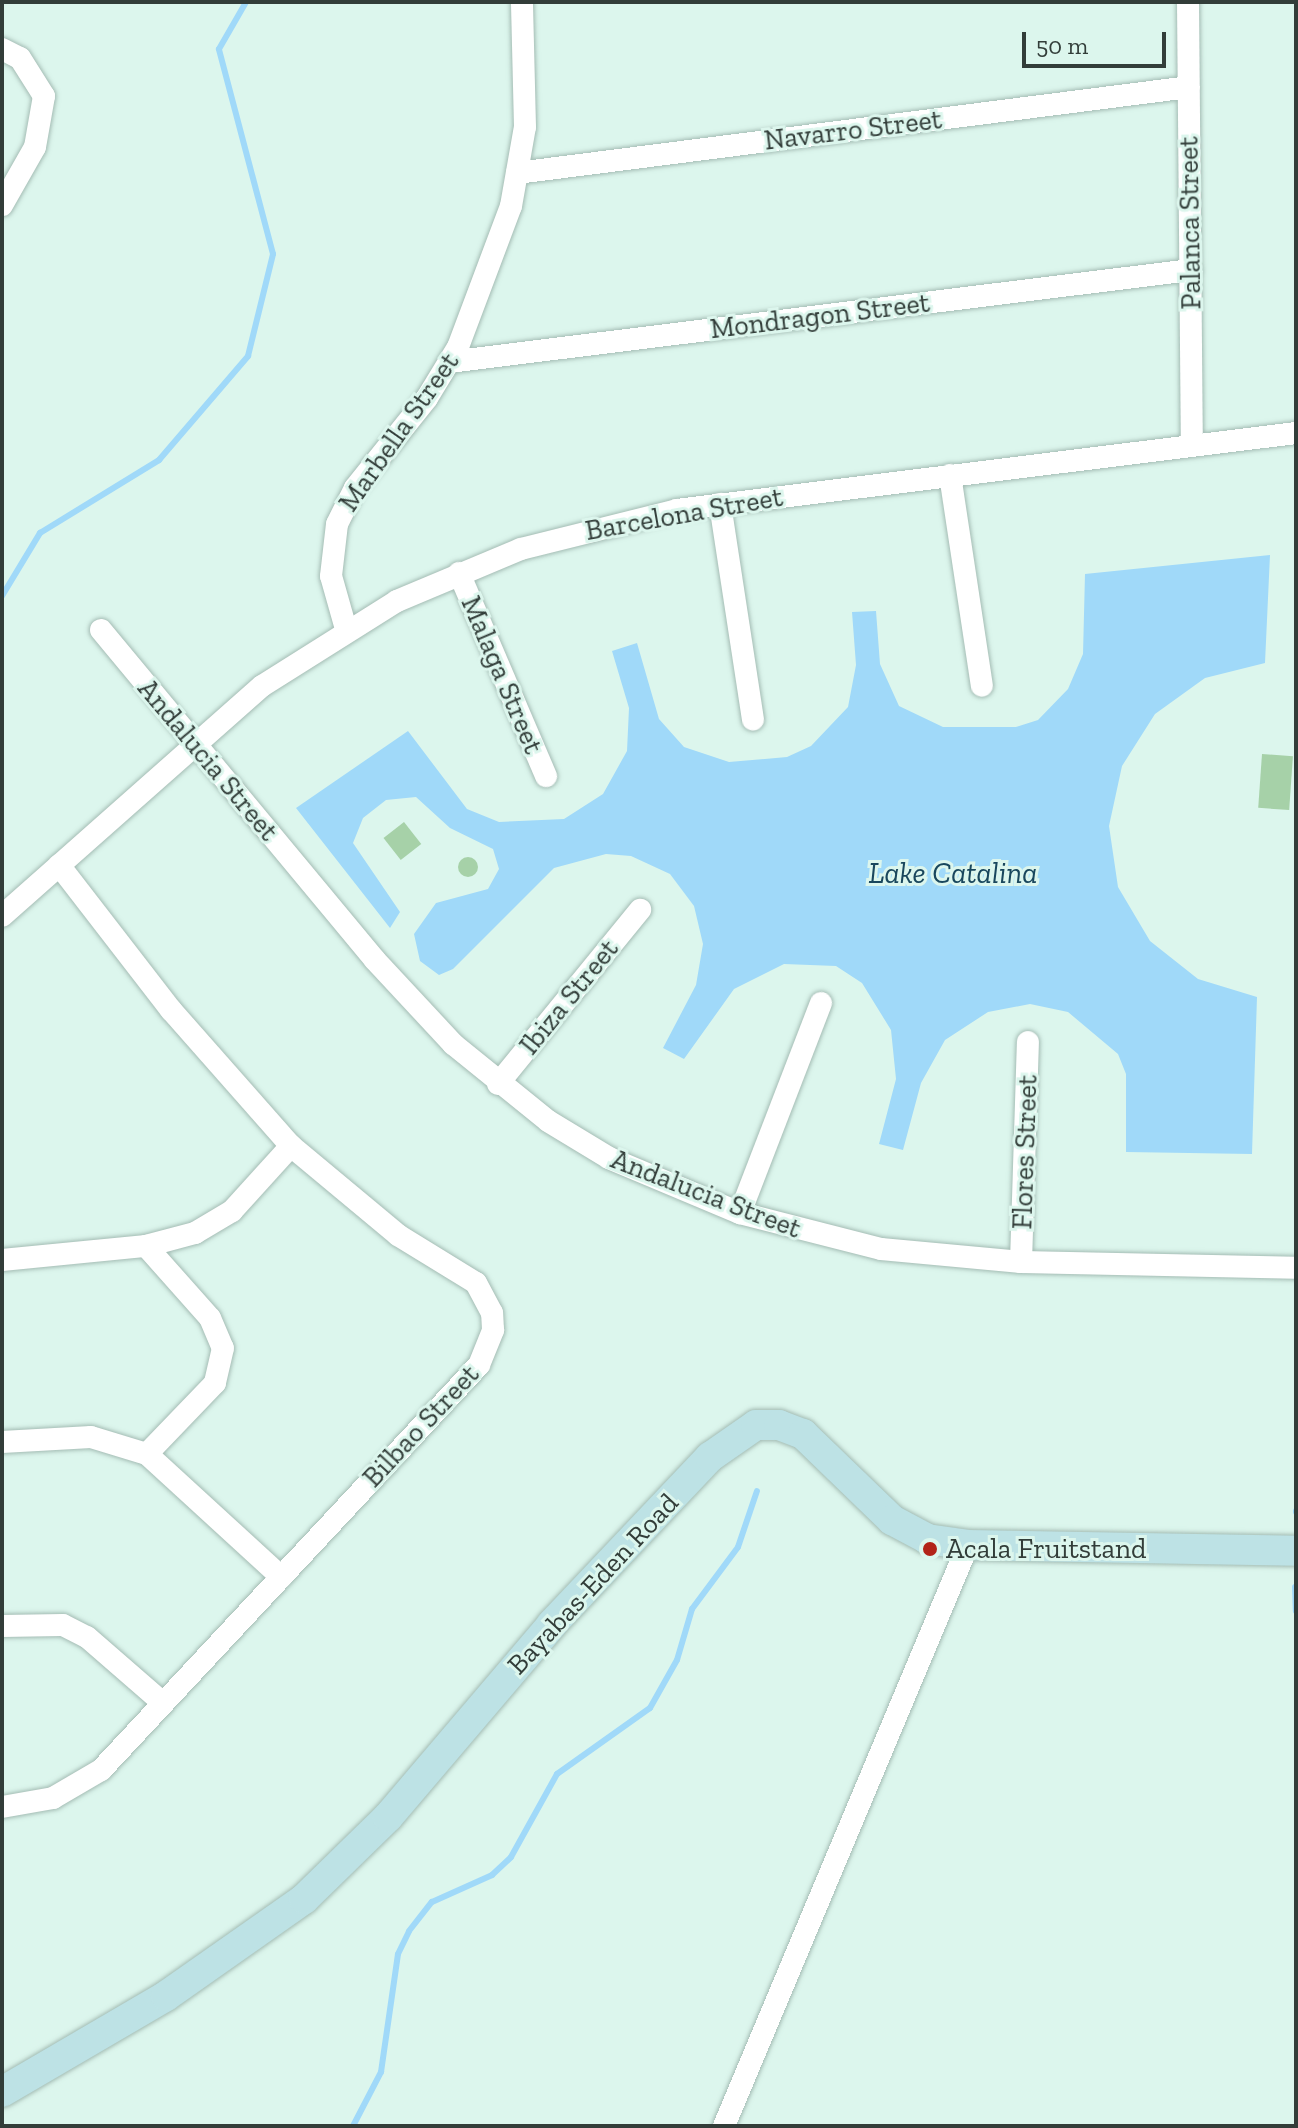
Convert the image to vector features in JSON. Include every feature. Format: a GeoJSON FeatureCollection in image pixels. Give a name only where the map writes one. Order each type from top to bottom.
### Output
{"type":"FeatureCollection","features":[{"type":"Feature","properties":{"kind":"street","name":"Marbella Street"},"geometry":{"type":"LineString","coordinates":[[346,629],[331,576],[337,524],[355,488],[449,362],[489,276],[517,173],[525,127],[522,2]]}},
{"type":"Feature","properties":{"kind":"street","name":"Palanca Street"},"geometry":{"type":"LineString","coordinates":[[1188,2],[1192,443]]}},
{"type":"Feature","properties":{"kind":"street"},"geometry":{"type":"LineString","coordinates":[[2,49],[35,75],[44,119],[2,205]]}},
{"type":"Feature","properties":{"kind":"street","name":"Navarro Street"},"geometry":{"type":"LineString","coordinates":[[517,173],[1189,87]]}},
{"type":"Feature","properties":{"kind":"street","name":"Mondragon Street"},"geometry":{"type":"LineString","coordinates":[[449,362],[1191,270]]}},
{"type":"Feature","properties":{"kind":"street","name":"Barcelona Street"},"geometry":{"type":"LineString","coordinates":[[2,916],[194,742],[346,629],[459,573],[581,531],[720,504],[1192,443],[1296,433]]}},
{"type":"Feature","properties":{"kind":"street"},"geometry":{"type":"LineString","coordinates":[[950,475],[982,686]]}},
{"type":"Feature","properties":{"kind":"street"},"geometry":{"type":"LineString","coordinates":[[720,504],[753,719]]}},
{"type":"Feature","properties":{"kind":"street","name":"Malaga Street"},"geometry":{"type":"LineString","coordinates":[[459,573],[546,776]]}},
{"type":"Feature","properties":{"kind":"street","name":"Andalucia Street"},"geometry":{"type":"LineString","coordinates":[[101,630],[375,960],[498,1084],[609,1158],[740,1213],[881,1249],[1021,1262],[1296,1268]]}},
{"type":"Feature","properties":{"kind":"street","name":"Bilbao Street"},"geometry":{"type":"LineString","coordinates":[[2,1807],[53,1798],[86,1783],[479,1365],[493,1330],[492,1313],[476,1283],[387,1226],[291,1146],[171,1010],[59,865]]}},
{"type":"Feature","properties":{"kind":"street","name":"Ibiza Street"},"geometry":{"type":"LineString","coordinates":[[498,1084],[640,910]]}},
{"type":"Feature","properties":{"kind":"street"},"geometry":{"type":"LineString","coordinates":[[740,1213],[821,1003]]}},
{"type":"Feature","properties":{"kind":"street","name":"Flores Street"},"geometry":{"type":"LineString","coordinates":[[1021,1262],[1028,1042]]}},
{"type":"Feature","properties":{"kind":"street"},"geometry":{"type":"LineString","coordinates":[[2,1260],[146,1246],[215,1223],[291,1146]]}},
{"type":"Feature","properties":{"kind":"street"},"geometry":{"type":"LineString","coordinates":[[146,1246],[210,1318],[223,1348],[215,1383],[147,1454]]}},
{"type":"Feature","properties":{"kind":"street","name":"Bayabas-Eden Road"},"geometry":{"type":"LineString","coordinates":[[2,2092],[166,1996],[336,1870],[552,1624],[733,1435],[756,1425],[779,1425],[803,1434],[892,1520],[927,1539],[968,1545],[1284,1551],[1296,1527]]}},
{"type":"Feature","properties":{"kind":"street"},"geometry":{"type":"LineString","coordinates":[[2,1442],[91,1437],[147,1454],[281,1577]]}},
{"type":"Feature","properties":{"kind":"street"},"geometry":{"type":"LineString","coordinates":[[724,2126],[968,1545]]}},
{"type":"Feature","properties":{"kind":"street"},"geometry":{"type":"LineString","coordinates":[[2,1626],[63,1625],[87,1637],[163,1703]]}},
{"type":"Feature","properties":{"kind":"water","name":"Lake Catalina"},"geometry":{"type":"Polygon","coordinates":[[[1270,555],[1265,663],[1205,678],[1155,714],[1122,766],[1109,826],[1118,887],[1150,941],[1198,979],[1257,997],[1252,1154],[1126,1152],[1126,1074],[1118,1054],[1068,1012],[1030,1004],[988,1012],[945,1040],[921,1083],[903,1150],[879,1144],[896,1079],[891,1030],[862,983],[836,966],[784,964],[734,989],[684,1059],[663,1048],[696,985],[703,944],[694,906],[670,874],[631,856],[606,854],[554,868],[453,969],[439,975],[420,961],[414,934],[436,903],[488,889],[499,869],[493,849],[450,828],[416,797],[386,800],[363,818],[353,843],[400,912],[390,928],[296,808],[408,731],[467,809],[499,822],[564,819],[603,794],[627,751],[629,708],[612,651],[637,643],[659,719],[684,747],[729,762],[787,757],[811,746],[848,707],[856,665],[852,612],[876,611],[880,664],[899,706],[943,727],[1016,727],[1038,720],[1068,689],[1083,654],[1085,574],[1270,555]]]}},
{"type":"Feature","properties":{"kind":"building"},"geometry":{"type":"Polygon","coordinates":[[[1262,754],[1293,756],[1289,810],[1258,808],[1262,754]]]}},
{"type":"Feature","properties":{"kind":"building"},"geometry":{"type":"Polygon","coordinates":[[[404,822],[421,844],[401,860],[384,838],[404,822]]]}},
{"type":"Feature","properties":{"kind":"building"},"geometry":{"type":"Polygon","coordinates":[[[468,857],[475,860],[478,867],[475,874],[468,877],[461,874],[458,867],[461,860],[468,857]]]}},
{"type":"Feature","properties":{"kind":"waterway"},"geometry":{"type":"LineString","coordinates":[[2,596],[40,533],[159,460],[248,356],[273,254],[219,49],[246,2]]}},
{"type":"Feature","properties":{"kind":"waterway"},"geometry":{"type":"LineString","coordinates":[[353,2126],[381,2072],[398,1954],[409,1931],[432,1902],[492,1875],[511,1857],[557,1774],[650,1708],[677,1660],[692,1609],[738,1547],[757,1491]]}},
{"type":"Feature","properties":{"kind":"waterway"},"geometry":{"type":"LineString","coordinates":[[1295,1587],[1296,1611]]}},
{"type":"Feature","properties":{"kind":"place","name":"Acala Fruitstand"},"geometry":{"type":"Point","coordinates":[930,1549]}}]}
